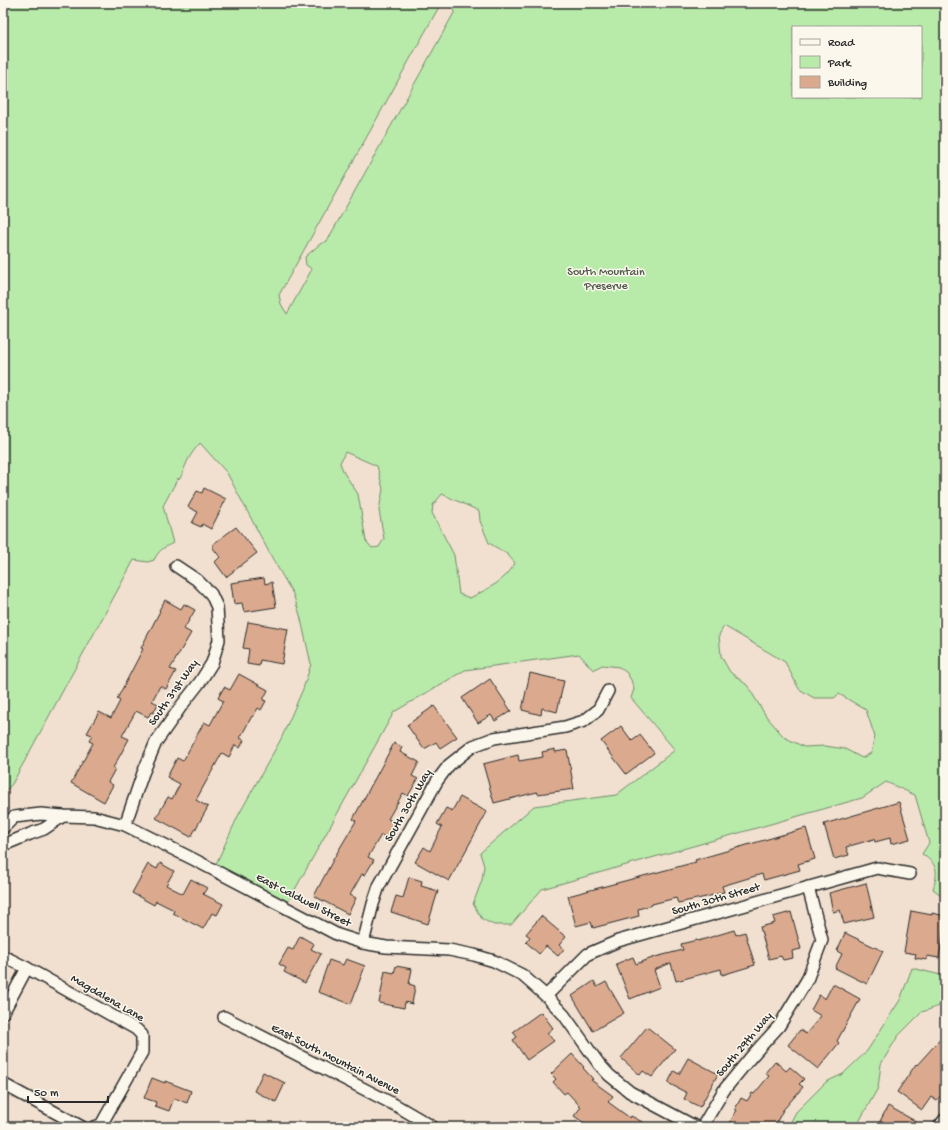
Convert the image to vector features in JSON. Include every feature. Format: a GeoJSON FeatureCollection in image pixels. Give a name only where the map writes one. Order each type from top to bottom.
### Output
{"type":"FeatureCollection","features":[{"type":"Feature","properties":{"kind":"street","name":"South 31st Way"},"geometry":{"type":"LineString","coordinates":[[125,825],[143,772],[156,742],[212,663],[219,640],[217,607],[211,594],[197,580],[176,566]]}},
{"type":"Feature","properties":{"kind":"street","name":"South 30th Way"},"geometry":{"type":"LineString","coordinates":[[363,943],[373,904],[380,886],[436,781],[449,765],[473,746],[494,738],[565,727],[584,721],[598,710],[608,691]]}},
{"type":"Feature","properties":{"kind":"street","name":"East Caldwell Street"},"geometry":{"type":"LineString","coordinates":[[3,828],[14,817],[41,814],[94,817],[125,825],[338,935],[363,943],[449,950],[494,961],[522,975],[546,996],[564,1015],[599,1064],[609,1075],[630,1092],[696,1127]]}},
{"type":"Feature","properties":{"kind":"street"},"geometry":{"type":"LineString","coordinates":[[26,815],[30,834]]}},
{"type":"Feature","properties":{"kind":"street"},"geometry":{"type":"LineString","coordinates":[[3,844],[44,829],[63,816]]}},
{"type":"Feature","properties":{"kind":"street","name":"South 30th Street"},"geometry":{"type":"LineString","coordinates":[[546,996],[588,954],[618,941],[877,868],[910,874]]}},
{"type":"Feature","properties":{"kind":"street","name":"South 29th Way"},"geometry":{"type":"LineString","coordinates":[[702,1127],[724,1090],[779,1026],[807,980],[822,940],[808,887]]}},
{"type":"Feature","properties":{"kind":"street","name":"Magdalena Lane"},"geometry":{"type":"LineString","coordinates":[[3,956],[136,1029],[142,1036],[142,1052],[101,1125],[94,1127]]}},
{"type":"Feature","properties":{"kind":"street"},"geometry":{"type":"LineString","coordinates":[[3,1013],[27,968]]}},
{"type":"Feature","properties":{"kind":"street","name":"East South Mountain Avenue"},"geometry":{"type":"LineString","coordinates":[[224,1017],[397,1106],[433,1127]]}},
{"type":"Feature","properties":{"kind":"street"},"geometry":{"type":"LineString","coordinates":[[3,1084],[82,1127]]}},
{"type":"Feature","properties":{"kind":"street"},"geometry":{"type":"LineString","coordinates":[[939,1127],[945,1119]]}},
{"type":"Feature","properties":{"kind":"green space","name":"South Mountain Preserve"},"geometry":{"type":"Polygon","coordinates":[[[3,3],[945,3],[945,898],[933,889],[936,878],[936,869],[932,862],[922,854],[929,843],[915,795],[886,782],[862,798],[542,889],[511,925],[494,925],[482,919],[473,904],[482,880],[484,866],[480,853],[534,806],[616,795],[675,750],[631,698],[634,689],[627,673],[619,667],[602,665],[593,670],[579,654],[465,670],[394,712],[288,902],[216,864],[238,816],[281,739],[303,689],[311,664],[300,615],[293,594],[227,473],[200,443],[194,450],[179,480],[178,478],[163,506],[173,543],[162,550],[154,560],[148,562],[134,560],[12,784],[3,794],[3,3]],[[440,5],[279,295],[281,304],[287,314],[312,269],[306,265],[305,257],[320,244],[327,241],[455,11],[451,6],[440,5]],[[345,452],[340,463],[344,473],[358,494],[366,541],[372,548],[379,547],[384,539],[379,510],[383,489],[377,466],[345,452]],[[442,494],[433,505],[432,513],[454,555],[459,594],[470,598],[496,584],[507,575],[515,563],[507,554],[489,543],[480,521],[479,511],[442,494]],[[724,626],[719,635],[721,656],[730,672],[747,685],[766,716],[784,737],[804,747],[825,746],[845,749],[862,758],[871,753],[875,737],[866,710],[839,694],[834,698],[814,698],[799,689],[785,662],[724,626]]]}},
{"type":"Feature","properties":{"kind":"green space"},"geometry":{"type":"Polygon","coordinates":[[[912,968],[945,976],[945,1004],[922,1012],[898,1036],[881,1064],[878,1088],[856,1127],[788,1127],[796,1112],[826,1082],[843,1074],[867,1051],[900,1000],[912,968]]]}},
{"type":"Feature","properties":{"kind":"building"},"geometry":{"type":"Polygon","coordinates":[[[204,488],[226,499],[211,529],[202,524],[201,527],[192,523],[198,512],[188,507],[197,491],[202,493],[204,488]]]}},
{"type":"Feature","properties":{"kind":"building"},"geometry":{"type":"Polygon","coordinates":[[[236,527],[257,553],[226,577],[215,562],[220,557],[213,548],[213,544],[236,527]]]}},
{"type":"Feature","properties":{"kind":"building"},"geometry":{"type":"Polygon","coordinates":[[[264,578],[265,584],[272,582],[276,607],[244,612],[242,603],[234,604],[231,583],[264,578]]]}},
{"type":"Feature","properties":{"kind":"building"},"geometry":{"type":"Polygon","coordinates":[[[165,600],[181,609],[184,604],[195,610],[184,629],[191,633],[170,669],[176,671],[166,689],[160,686],[152,701],[158,704],[153,713],[151,712],[148,717],[136,711],[122,736],[129,739],[113,768],[115,769],[108,782],[113,785],[104,802],[71,783],[93,743],[89,741],[92,735],[87,733],[99,712],[111,718],[120,701],[117,699],[143,649],[141,648],[165,600]]]}},
{"type":"Feature","properties":{"kind":"building"},"geometry":{"type":"Polygon","coordinates":[[[248,622],[288,629],[282,664],[260,660],[259,666],[247,664],[249,649],[243,648],[248,622]]]}},
{"type":"Feature","properties":{"kind":"building"},"geometry":{"type":"Polygon","coordinates":[[[530,673],[564,681],[557,712],[542,708],[541,715],[522,710],[530,673]]]}},
{"type":"Feature","properties":{"kind":"building"},"geometry":{"type":"Polygon","coordinates":[[[239,674],[268,690],[263,700],[266,701],[261,710],[258,708],[253,717],[252,716],[240,738],[244,740],[240,748],[235,745],[229,757],[222,753],[196,800],[208,807],[191,837],[156,818],[168,797],[172,799],[180,784],[167,777],[177,758],[183,761],[204,722],[210,725],[223,701],[218,698],[224,687],[230,690],[239,674]]]}},
{"type":"Feature","properties":{"kind":"building"},"geometry":{"type":"Polygon","coordinates":[[[490,679],[511,711],[495,721],[491,715],[478,723],[462,698],[490,679]]]}},
{"type":"Feature","properties":{"kind":"building"},"geometry":{"type":"Polygon","coordinates":[[[434,706],[457,737],[440,748],[436,742],[426,748],[423,748],[407,725],[434,706]]]}},
{"type":"Feature","properties":{"kind":"building"},"geometry":{"type":"Polygon","coordinates":[[[621,726],[632,741],[640,735],[654,753],[626,774],[601,741],[621,726]]]}},
{"type":"Feature","properties":{"kind":"building"},"geometry":{"type":"Polygon","coordinates":[[[394,743],[402,747],[400,752],[419,762],[412,776],[418,779],[408,796],[403,793],[388,819],[395,822],[386,837],[381,835],[368,857],[374,860],[365,875],[362,874],[350,895],[356,898],[348,914],[314,896],[356,821],[353,819],[394,743]]]}},
{"type":"Feature","properties":{"kind":"building"},"geometry":{"type":"Polygon","coordinates":[[[555,749],[555,752],[567,750],[574,789],[538,794],[537,792],[494,803],[483,764],[518,755],[519,761],[543,757],[542,752],[555,749]]]}},
{"type":"Feature","properties":{"kind":"building"},"geometry":{"type":"Polygon","coordinates":[[[460,797],[487,812],[449,881],[415,862],[424,847],[430,851],[442,827],[437,824],[446,808],[452,811],[460,797]]]}},
{"type":"Feature","properties":{"kind":"building"},"geometry":{"type":"Polygon","coordinates":[[[899,802],[910,839],[891,844],[890,838],[875,842],[874,839],[846,847],[849,855],[834,859],[824,824],[899,802]]]}},
{"type":"Feature","properties":{"kind":"building"},"geometry":{"type":"Polygon","coordinates":[[[806,828],[815,859],[798,864],[800,870],[764,880],[762,874],[722,886],[724,892],[706,897],[678,903],[676,898],[652,904],[638,909],[639,916],[593,928],[591,922],[576,926],[568,896],[696,862],[695,860],[806,828]]]}},
{"type":"Feature","properties":{"kind":"building"},"geometry":{"type":"Polygon","coordinates":[[[160,863],[174,871],[166,885],[183,894],[191,879],[207,888],[203,894],[223,904],[217,915],[212,913],[203,929],[173,913],[174,910],[156,901],[154,905],[132,893],[148,864],[157,869],[160,863]]]}},
{"type":"Feature","properties":{"kind":"building"},"geometry":{"type":"Polygon","coordinates":[[[409,877],[422,881],[421,886],[438,891],[428,924],[391,912],[396,896],[403,898],[409,877]]]}},
{"type":"Feature","properties":{"kind":"building"},"geometry":{"type":"Polygon","coordinates":[[[866,883],[874,917],[844,924],[840,910],[833,912],[829,893],[866,883]]]}},
{"type":"Feature","properties":{"kind":"building"},"geometry":{"type":"Polygon","coordinates":[[[911,911],[945,916],[939,958],[927,956],[927,960],[915,958],[916,954],[904,952],[911,911]]]}},
{"type":"Feature","properties":{"kind":"building"},"geometry":{"type":"Polygon","coordinates":[[[791,912],[801,949],[792,951],[793,958],[783,960],[781,956],[769,959],[760,927],[775,923],[773,917],[791,912]]]}},
{"type":"Feature","properties":{"kind":"building"},"geometry":{"type":"Polygon","coordinates":[[[541,916],[566,937],[559,945],[564,949],[558,956],[546,946],[539,954],[526,942],[530,937],[526,934],[541,916]]]}},
{"type":"Feature","properties":{"kind":"building"},"geometry":{"type":"Polygon","coordinates":[[[734,930],[736,935],[745,932],[755,965],[722,975],[721,969],[676,981],[671,963],[654,970],[660,987],[630,999],[616,964],[633,957],[636,964],[655,957],[683,950],[681,944],[698,941],[734,930]]]}},
{"type":"Feature","properties":{"kind":"building"},"geometry":{"type":"Polygon","coordinates":[[[845,933],[883,951],[867,984],[835,968],[842,954],[837,951],[845,933]]]}},
{"type":"Feature","properties":{"kind":"building"},"geometry":{"type":"Polygon","coordinates":[[[300,936],[314,944],[311,949],[321,954],[305,983],[284,972],[286,968],[279,964],[288,948],[293,950],[300,936]]]}},
{"type":"Feature","properties":{"kind":"building"},"geometry":{"type":"Polygon","coordinates":[[[346,959],[365,966],[351,1004],[318,992],[329,960],[343,965],[346,959]]]}},
{"type":"Feature","properties":{"kind":"building"},"geometry":{"type":"Polygon","coordinates":[[[396,966],[412,969],[409,984],[415,986],[412,1004],[405,1002],[404,1008],[379,1003],[385,971],[394,973],[396,966]]]}},
{"type":"Feature","properties":{"kind":"building"},"geometry":{"type":"Polygon","coordinates":[[[594,981],[597,987],[606,982],[624,1013],[593,1031],[572,996],[594,981]]]}},
{"type":"Feature","properties":{"kind":"building"},"geometry":{"type":"Polygon","coordinates":[[[833,984],[860,999],[837,1041],[839,1043],[818,1069],[788,1045],[800,1030],[806,1034],[821,1016],[811,1010],[819,995],[825,999],[833,984]]]}},
{"type":"Feature","properties":{"kind":"building"},"geometry":{"type":"Polygon","coordinates":[[[541,1012],[553,1028],[547,1033],[554,1041],[527,1060],[513,1040],[517,1037],[513,1032],[541,1012]]]}},
{"type":"Feature","properties":{"kind":"building"},"geometry":{"type":"Polygon","coordinates":[[[647,1027],[675,1049],[652,1077],[643,1071],[640,1075],[621,1058],[647,1027]]]}},
{"type":"Feature","properties":{"kind":"building"},"geometry":{"type":"Polygon","coordinates":[[[945,1034],[945,1089],[937,1101],[931,1097],[922,1110],[897,1092],[916,1064],[917,1065],[945,1034]]]}},
{"type":"Feature","properties":{"kind":"building"},"geometry":{"type":"Polygon","coordinates":[[[572,1054],[593,1079],[591,1080],[613,1096],[608,1102],[630,1118],[631,1116],[652,1127],[590,1127],[574,1116],[581,1107],[567,1092],[564,1094],[553,1082],[556,1079],[551,1074],[572,1054]]]}},
{"type":"Feature","properties":{"kind":"building"},"geometry":{"type":"Polygon","coordinates":[[[688,1058],[718,1074],[700,1107],[684,1099],[687,1093],[668,1083],[674,1071],[679,1074],[688,1058]]]}},
{"type":"Feature","properties":{"kind":"building"},"geometry":{"type":"Polygon","coordinates":[[[775,1061],[786,1071],[790,1067],[804,1079],[799,1084],[803,1087],[783,1110],[774,1127],[740,1127],[730,1122],[737,1110],[735,1109],[741,1098],[747,1101],[752,1093],[754,1094],[769,1076],[765,1073],[775,1061]]]}},
{"type":"Feature","properties":{"kind":"building"},"geometry":{"type":"Polygon","coordinates":[[[263,1072],[285,1083],[276,1102],[254,1091],[263,1072]]]}},
{"type":"Feature","properties":{"kind":"building"},"geometry":{"type":"Polygon","coordinates":[[[152,1078],[165,1083],[165,1081],[191,1091],[187,1103],[174,1098],[169,1111],[155,1106],[156,1102],[144,1098],[152,1078]]]}},
{"type":"Feature","properties":{"kind":"building"},"geometry":{"type":"Polygon","coordinates":[[[888,1106],[915,1121],[912,1127],[877,1127],[888,1106]]]}}]}
